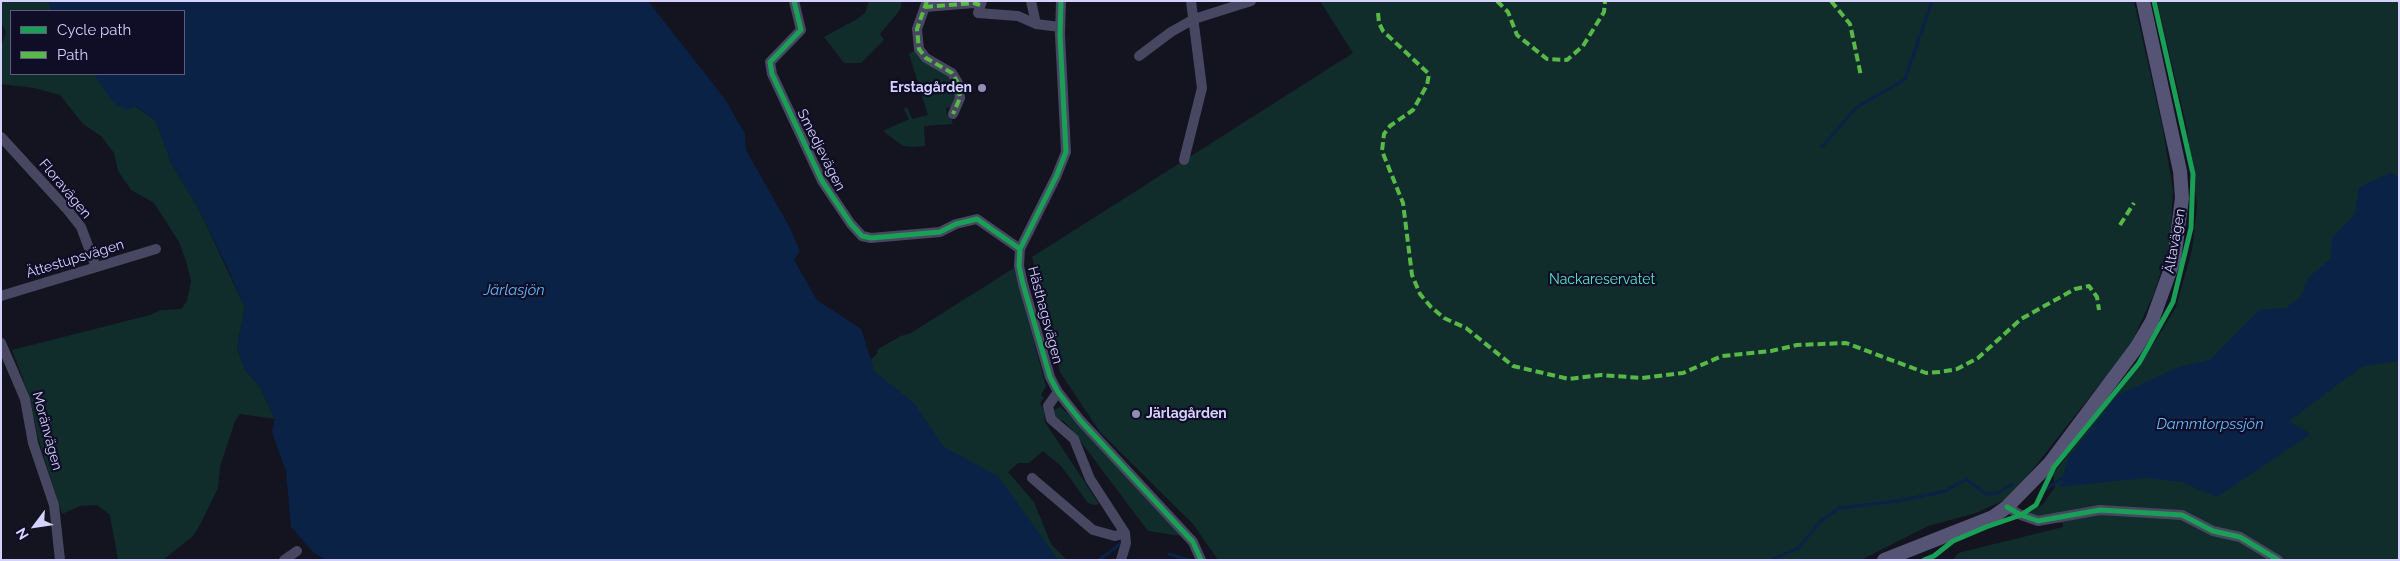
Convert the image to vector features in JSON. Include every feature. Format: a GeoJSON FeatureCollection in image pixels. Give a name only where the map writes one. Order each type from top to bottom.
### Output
{"type":"FeatureCollection","features":[{"type":"Feature","properties":{"kind":"main road","name":"Ältavägen"},"geometry":{"type":"LineString","coordinates":[[1884,560],[1993,517],[2007,507],[2050,463],[2136,348],[2152,321],[2174,260],[2182,198],[2180,171],[2143,1]]}},
{"type":"Feature","properties":{"kind":"street","name":"Smedjevägen"},"geometry":{"type":"LineString","coordinates":[[794,1],[801,30],[770,62],[772,74],[822,182],[851,224],[862,236],[871,238],[940,232],[956,224],[977,219],[1020,249]]}},
{"type":"Feature","properties":{"kind":"street"},"geometry":{"type":"LineString","coordinates":[[1031,1],[1036,24]]}},
{"type":"Feature","properties":{"kind":"street","name":"Hästhagsvägen"},"geometry":{"type":"LineString","coordinates":[[1061,1],[1060,27],[1066,152],[1056,178],[1020,249],[1023,284],[1050,377],[1058,392],[1080,420],[1181,527],[1193,542],[1200,560]]}},
{"type":"Feature","properties":{"kind":"street"},"geometry":{"type":"LineString","coordinates":[[1184,160],[1202,88],[1191,1]]}},
{"type":"Feature","properties":{"kind":"street"},"geometry":{"type":"LineString","coordinates":[[1138,56],[1171,32],[1194,19],[1251,1]]}},
{"type":"Feature","properties":{"kind":"street"},"geometry":{"type":"LineString","coordinates":[[953,114],[960,98],[958,83],[952,73],[926,58],[919,49],[917,29],[926,4],[974,3],[1018,16],[1036,24],[1060,27]]}},
{"type":"Feature","properties":{"kind":"street","name":"Floravägen"},"geometry":{"type":"LineString","coordinates":[[1,137],[81,227],[96,267]]}},
{"type":"Feature","properties":{"kind":"street","name":"Ättestupsvägen"},"geometry":{"type":"LineString","coordinates":[[1,296],[156,249]]}},
{"type":"Feature","properties":{"kind":"street","name":"Moränvägen"},"geometry":{"type":"LineString","coordinates":[[1,343],[26,399],[34,443],[54,506],[60,560]]}},
{"type":"Feature","properties":{"kind":"street"},"geometry":{"type":"LineString","coordinates":[[1058,392],[1048,406],[1051,419],[1074,439],[1090,480],[1125,533],[1126,543],[1121,560]]}},
{"type":"Feature","properties":{"kind":"street"},"geometry":{"type":"LineString","coordinates":[[1032,478],[1093,530],[1115,536],[1125,533]]}},
{"type":"Feature","properties":{"kind":"street"},"geometry":{"type":"LineString","coordinates":[[2007,507],[2038,521],[2100,510],[2182,516],[2213,531],[2240,537],[2278,560]]}},
{"type":"Feature","properties":{"kind":"street"},"geometry":{"type":"LineString","coordinates":[[284,560],[298,550]]}},
{"type":"Feature","properties":{"kind":"green space"},"geometry":{"type":"Polygon","coordinates":[[[1,1],[49,1],[51,10],[10,10],[10,75],[95,75],[101,82],[156,121],[172,165],[199,209],[245,308],[237,347],[245,370],[260,387],[275,419],[240,414],[235,421],[220,467],[218,488],[201,523],[193,536],[163,560],[118,560],[110,515],[97,505],[80,506],[62,514],[38,438],[30,398],[12,350],[150,315],[161,310],[181,309],[187,301],[191,281],[186,261],[179,242],[154,203],[131,190],[118,171],[114,153],[101,136],[83,124],[60,95],[34,88],[1,84],[1,45],[6,33],[1,22],[1,1]]]}},
{"type":"Feature","properties":{"kind":"green space"},"geometry":{"type":"Polygon","coordinates":[[[869,1],[902,1],[900,10],[880,34],[884,40],[861,63],[844,63],[824,37],[865,13],[869,1]]]}},
{"type":"Feature","properties":{"kind":"green space","name":"Nackareservatet"},"geometry":{"type":"Polygon","coordinates":[[[1320,1],[2134,1],[2163,130],[2173,190],[2170,244],[2153,296],[2130,346],[2011,497],[1976,513],[1928,526],[1861,560],[1218,560],[1193,524],[1100,432],[1060,372],[1032,257],[1353,53],[1320,1]]]}},
{"type":"Feature","properties":{"kind":"green space"},"geometry":{"type":"Polygon","coordinates":[[[2157,1],[2399,1],[2399,560],[1953,560],[1958,553],[2063,527],[2063,523],[2027,522],[2022,518],[2043,504],[2055,487],[2053,474],[2156,340],[2176,307],[2192,250],[2197,206],[2187,129],[2157,1]]]}},
{"type":"Feature","properties":{"kind":"green space"},"geometry":{"type":"Polygon","coordinates":[[[915,50],[948,74],[957,93],[951,107],[946,108],[947,115],[950,114],[953,124],[924,126],[925,146],[913,147],[903,146],[883,131],[909,119],[904,109],[907,107],[912,119],[928,115],[909,54],[915,50]]]}},
{"type":"Feature","properties":{"kind":"green space"},"geometry":{"type":"Polygon","coordinates":[[[1014,268],[1046,386],[1041,395],[1044,398],[1040,403],[1044,411],[1045,422],[1099,504],[1088,503],[1061,466],[1043,451],[1029,463],[1018,463],[1008,472],[1034,502],[1051,544],[1067,560],[651,560],[877,354],[878,349],[901,336],[911,333],[1014,268]]]}},
{"type":"Feature","properties":{"kind":"green space"},"geometry":{"type":"Polygon","coordinates":[[[1060,407],[1073,418],[1181,536],[1148,531],[1078,438],[1064,421],[1056,419],[1054,410],[1060,407]]]}},
{"type":"Feature","properties":{"kind":"water","name":"Järlasjön"},"geometry":{"type":"Polygon","coordinates":[[[49,1],[648,1],[725,99],[745,134],[746,150],[790,228],[800,251],[794,260],[817,300],[861,329],[875,372],[914,403],[943,446],[999,477],[1058,560],[326,560],[314,553],[291,527],[286,471],[272,432],[275,419],[260,387],[245,370],[237,347],[245,308],[228,269],[199,209],[172,165],[156,121],[136,106],[127,110],[114,103],[95,75],[185,75],[185,10],[51,10],[49,1]]]}},
{"type":"Feature","properties":{"kind":"water","name":"Dammtorpssjön"},"geometry":{"type":"Polygon","coordinates":[[[2390,173],[2399,177],[2399,361],[2363,366],[2289,421],[2311,434],[2217,497],[2182,482],[2145,478],[2060,487],[2068,458],[2118,395],[2176,368],[2211,359],[2259,310],[2286,308],[2302,295],[2308,278],[2331,258],[2332,238],[2355,214],[2359,187],[2390,173]]]}},
{"type":"Feature","properties":{"kind":"waterway"},"geometry":{"type":"LineString","coordinates":[[1822,147],[1856,108],[1905,79],[1932,1]]}},
{"type":"Feature","properties":{"kind":"waterway"},"geometry":{"type":"LineString","coordinates":[[2045,490],[2062,478]]}},
{"type":"Feature","properties":{"kind":"waterway"},"geometry":{"type":"LineString","coordinates":[[1771,560],[1798,548],[1821,521],[1839,508],[1898,501],[1946,491],[1966,479],[1986,494],[1998,493],[2012,484]]}},
{"type":"Feature","properties":{"kind":"waterway"},"geometry":{"type":"LineString","coordinates":[[1099,560],[1120,544]]}},
{"type":"Feature","properties":{"kind":"waterway"},"geometry":{"type":"LineString","coordinates":[[1169,554],[1189,560]]}},
{"type":"Feature","properties":{"kind":"marked path"},"geometry":{"type":"LineString","coordinates":[[927,1],[917,29],[919,49],[926,58],[952,73],[958,83],[960,98],[953,114]]}},
{"type":"Feature","properties":{"kind":"marked path"},"geometry":{"type":"LineString","coordinates":[[1497,1],[1508,12],[1517,35],[1547,59],[1567,60],[1583,46],[1604,12],[1605,1]]}},
{"type":"Feature","properties":{"kind":"marked path"},"geometry":{"type":"LineString","coordinates":[[1831,1],[1850,24],[1861,76]]}},
{"type":"Feature","properties":{"kind":"marked path"},"geometry":{"type":"LineString","coordinates":[[925,7],[974,3],[980,5]]}},
{"type":"Feature","properties":{"kind":"marked path"},"geometry":{"type":"LineString","coordinates":[[1378,13],[1379,23],[1383,31],[1429,74],[1427,85],[1413,110],[1390,126],[1384,134],[1382,151],[1403,203],[1412,275],[1420,294],[1431,307],[1444,318],[1466,328],[1513,366],[1569,379],[1601,375],[1642,378],[1683,373],[1722,356],[1771,351],[1797,345],[1846,343],[1926,373],[1940,372],[1957,369],[1978,358],[2021,319],[2075,289],[2089,286],[2097,297],[2099,310]]}},
{"type":"Feature","properties":{"kind":"marked path"},"geometry":{"type":"LineString","coordinates":[[2120,225],[2134,203]]}},
{"type":"Feature","properties":{"kind":"cycle path"},"geometry":{"type":"LineString","coordinates":[[794,1],[801,30],[770,62],[772,74],[822,181],[851,224],[862,236],[871,238],[940,232],[956,224],[977,219],[1020,249]]}},
{"type":"Feature","properties":{"kind":"cycle path"},"geometry":{"type":"LineString","coordinates":[[1061,1],[1060,35],[1066,152],[1056,177],[1020,249],[1019,266],[1023,284],[1050,377],[1058,392],[1080,420],[1193,542],[1201,560]]}},
{"type":"Feature","properties":{"kind":"cycle path"},"geometry":{"type":"LineString","coordinates":[[1924,560],[1934,556],[1953,541],[2021,515],[2036,505],[2054,467],[2139,363],[2173,302],[2191,228],[2193,174],[2154,1]]}},
{"type":"Feature","properties":{"kind":"cycle path"},"geometry":{"type":"LineString","coordinates":[[2007,507],[2021,515],[2038,521],[2100,510],[2182,515],[2213,531],[2240,537],[2278,560]]}},
{"type":"Feature","properties":{"kind":"place","name":"Erstagården"},"geometry":{"type":"Point","coordinates":[982,88]}},
{"type":"Feature","properties":{"kind":"place","name":"Järlagården"},"geometry":{"type":"Point","coordinates":[1136,414]}}]}
